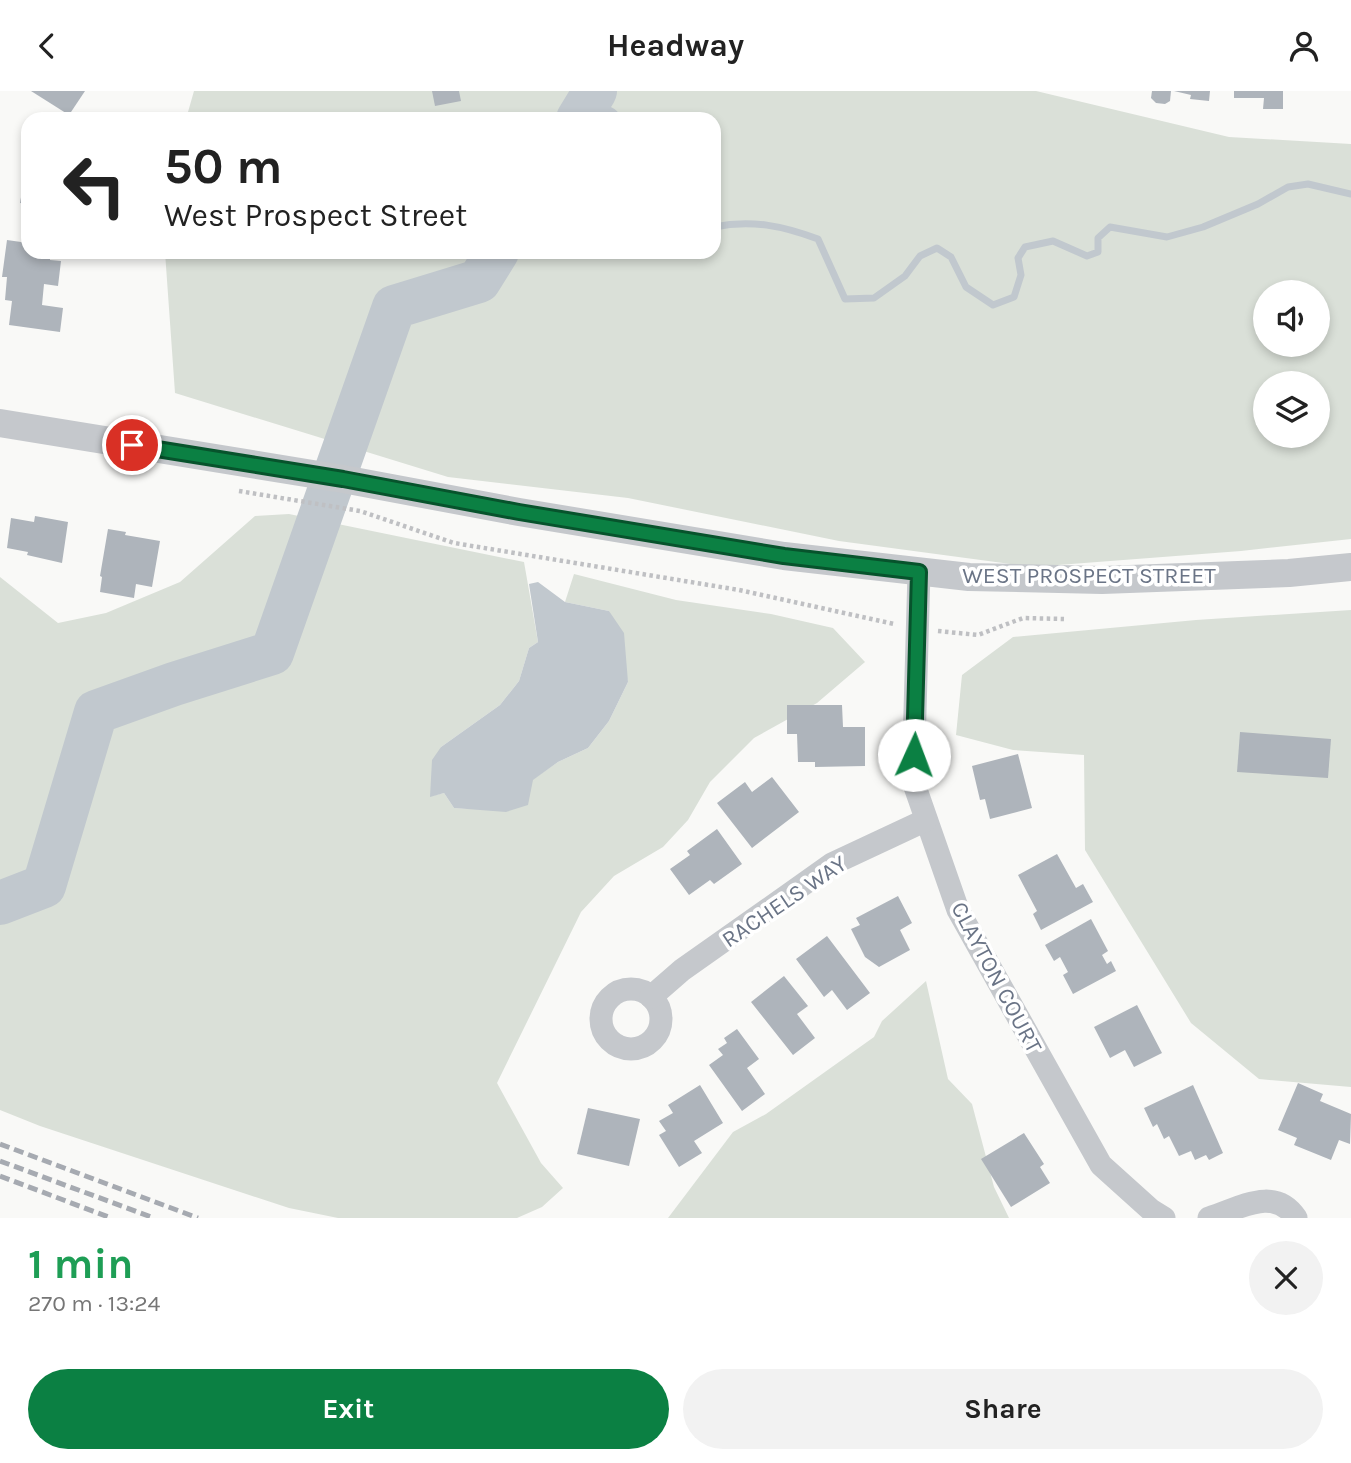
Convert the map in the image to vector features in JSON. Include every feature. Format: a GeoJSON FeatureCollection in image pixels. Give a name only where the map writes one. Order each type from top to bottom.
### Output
{"type":"FeatureCollection","features":[{"type":"Feature","properties":{"kind":"street","name":"WEST PROSPECT STREET"},"geometry":{"type":"LineString","coordinates":[[0,423],[343,479],[519,512],[784,556],[919,572],[969,577],[1102,580],[1289,573],[1351,567]]}},
{"type":"Feature","properties":{"kind":"street","name":"CLAYTON COURT"},"geometry":{"type":"LineString","coordinates":[[919,572],[913,781],[958,910],[1101,1165],[1151,1210],[1164,1218]]}},
{"type":"Feature","properties":{"kind":"street","name":"RACHELS WAY"},"geometry":{"type":"LineString","coordinates":[[651,997],[682,971],[831,864],[926,820]]}},
{"type":"Feature","properties":{"kind":"street"},"geometry":{"type":"LineString","coordinates":[[1209,1218],[1269,1200],[1282,1203],[1296,1218]]}},
{"type":"Feature","properties":{"kind":"path"},"geometry":{"type":"LineString","coordinates":[[263,495],[360,511],[454,543],[739,590],[894,624]]}},
{"type":"Feature","properties":{"kind":"path"},"geometry":{"type":"LineString","coordinates":[[952,632],[978,635],[1023,618],[1064,619]]}},
{"type":"Feature","properties":{"kind":"shaded area"},"geometry":{"type":"Polygon","coordinates":[[[194,91],[1036,91],[1229,137],[1351,144],[1351,539],[1241,551],[1032,567],[839,541],[628,498],[448,477],[175,393],[165,259],[721,259],[721,112],[188,112],[194,91]]]}},
{"type":"Feature","properties":{"kind":"shaded area"},"geometry":{"type":"Polygon","coordinates":[[[289,514],[524,562],[538,642],[529,648],[519,681],[500,705],[441,747],[431,796],[444,793],[454,808],[472,809],[532,780],[558,762],[588,748],[609,721],[628,682],[609,611],[565,602],[574,574],[676,600],[771,614],[833,628],[865,662],[817,703],[754,738],[710,782],[688,820],[663,847],[614,876],[581,912],[497,1083],[541,1163],[563,1188],[542,1207],[517,1218],[338,1218],[289,1208],[40,1126],[0,1110],[0,577],[58,623],[106,613],[180,582],[255,516],[289,514]]]}},
{"type":"Feature","properties":{"kind":"shaded area"},"geometry":{"type":"Polygon","coordinates":[[[538,582],[565,602],[609,611],[624,633],[628,682],[609,721],[588,748],[558,762],[533,780],[528,805],[506,812],[454,808],[444,793],[430,797],[432,760],[441,747],[500,705],[519,681],[529,648],[538,642],[529,584],[538,582]]]}},
{"type":"Feature","properties":{"kind":"shaded area"},"geometry":{"type":"Polygon","coordinates":[[[1351,610],[1351,1087],[1259,1079],[1191,1023],[1085,850],[1084,755],[1013,750],[956,735],[962,675],[1013,637],[1196,620],[1351,610]]]}},
{"type":"Feature","properties":{"kind":"shaded area"},"geometry":{"type":"Polygon","coordinates":[[[926,981],[948,1079],[972,1104],[994,1187],[1009,1218],[668,1218],[733,1132],[766,1114],[874,1037],[882,1021],[926,981]]]}},
{"type":"Feature","properties":{"kind":"building"},"geometry":{"type":"Polygon","coordinates":[[[31,91],[85,91],[71,112],[64,112],[31,91]]]}},
{"type":"Feature","properties":{"kind":"building"},"geometry":{"type":"Polygon","coordinates":[[[432,91],[459,91],[461,101],[435,106],[432,91]]]}},
{"type":"Feature","properties":{"kind":"building"},"geometry":{"type":"Polygon","coordinates":[[[1152,91],[1171,91],[1170,101],[1165,104],[1156,103],[1151,98],[1152,91]]]}},
{"type":"Feature","properties":{"kind":"building"},"geometry":{"type":"Polygon","coordinates":[[[1174,91],[1210,91],[1209,101],[1190,99],[1191,95],[1174,91]]]}},
{"type":"Feature","properties":{"kind":"building"},"geometry":{"type":"Polygon","coordinates":[[[1234,91],[1283,91],[1283,109],[1263,109],[1264,98],[1234,98],[1234,91]]]}},
{"type":"Feature","properties":{"kind":"building"},"geometry":{"type":"Polygon","coordinates":[[[7,240],[21,242],[21,259],[61,261],[58,286],[44,284],[42,305],[63,308],[60,332],[9,325],[12,301],[5,300],[7,277],[2,277],[7,240]]]}},
{"type":"Feature","properties":{"kind":"building"},"geometry":{"type":"Polygon","coordinates":[[[35,516],[68,522],[62,563],[7,548],[11,518],[34,522],[35,516]]]}},
{"type":"Feature","properties":{"kind":"building"},"geometry":{"type":"Polygon","coordinates":[[[108,529],[160,541],[152,587],[136,584],[134,598],[100,592],[108,529]]]}},
{"type":"Feature","properties":{"kind":"building"},"geometry":{"type":"Polygon","coordinates":[[[787,705],[842,705],[843,727],[865,727],[865,766],[815,767],[815,762],[798,762],[797,734],[787,734],[787,705]]]}},
{"type":"Feature","properties":{"kind":"building"},"geometry":{"type":"Polygon","coordinates":[[[1240,732],[1331,739],[1328,778],[1237,772],[1240,732]]]}},
{"type":"Feature","properties":{"kind":"building"},"geometry":{"type":"Polygon","coordinates":[[[1018,754],[1032,808],[990,819],[985,799],[980,800],[972,766],[1018,754]]]}},
{"type":"Feature","properties":{"kind":"building"},"geometry":{"type":"Polygon","coordinates":[[[772,777],[799,812],[752,848],[717,803],[745,782],[752,792],[772,777]]]}},
{"type":"Feature","properties":{"kind":"building"},"geometry":{"type":"Polygon","coordinates":[[[717,829],[742,864],[714,884],[710,880],[689,895],[670,869],[690,855],[687,851],[717,829]]]}},
{"type":"Feature","properties":{"kind":"building"},"geometry":{"type":"Polygon","coordinates":[[[1057,854],[1076,888],[1083,884],[1093,902],[1041,930],[1033,914],[1037,911],[1018,875],[1057,854]]]}},
{"type":"Feature","properties":{"kind":"building"},"geometry":{"type":"Polygon","coordinates":[[[898,896],[912,923],[900,930],[910,950],[879,967],[865,957],[851,929],[860,925],[856,918],[898,896]]]}},
{"type":"Feature","properties":{"kind":"building"},"geometry":{"type":"Polygon","coordinates":[[[1091,919],[1108,951],[1102,955],[1107,964],[1111,961],[1116,971],[1073,994],[1063,975],[1068,972],[1060,957],[1054,961],[1045,945],[1091,919]]]}},
{"type":"Feature","properties":{"kind":"building"},"geometry":{"type":"Polygon","coordinates":[[[827,936],[870,993],[847,1010],[832,990],[824,997],[796,959],[827,936]]]}},
{"type":"Feature","properties":{"kind":"building"},"geometry":{"type":"Polygon","coordinates":[[[784,976],[808,1006],[797,1014],[815,1038],[793,1055],[751,1002],[784,976]]]}},
{"type":"Feature","properties":{"kind":"building"},"geometry":{"type":"Polygon","coordinates":[[[1137,1005],[1162,1053],[1134,1067],[1125,1050],[1110,1058],[1094,1027],[1137,1005]]]}},
{"type":"Feature","properties":{"kind":"building"},"geometry":{"type":"Polygon","coordinates":[[[737,1029],[759,1059],[747,1068],[765,1094],[742,1111],[709,1065],[723,1055],[718,1049],[727,1043],[724,1038],[737,1029]]]}},
{"type":"Feature","properties":{"kind":"building"},"geometry":{"type":"Polygon","coordinates":[[[1298,1083],[1323,1094],[1320,1101],[1351,1114],[1350,1144],[1339,1140],[1331,1160],[1294,1145],[1297,1138],[1278,1130],[1298,1083]]]}},
{"type":"Feature","properties":{"kind":"building"},"geometry":{"type":"Polygon","coordinates":[[[700,1085],[723,1123],[694,1141],[702,1153],[679,1167],[659,1135],[666,1131],[659,1121],[673,1113],[668,1105],[700,1085]]]}},
{"type":"Feature","properties":{"kind":"building"},"geometry":{"type":"Polygon","coordinates":[[[1193,1085],[1223,1153],[1209,1160],[1206,1155],[1195,1160],[1191,1151],[1179,1156],[1169,1136],[1164,1139],[1157,1124],[1153,1127],[1144,1108],[1193,1085]]]}},
{"type":"Feature","properties":{"kind":"building"},"geometry":{"type":"Polygon","coordinates":[[[588,1108],[640,1119],[629,1166],[577,1154],[588,1108]]]}},
{"type":"Feature","properties":{"kind":"building"},"geometry":{"type":"Polygon","coordinates":[[[1024,1133],[1044,1164],[1040,1167],[1050,1183],[1011,1207],[981,1159],[1024,1133]]]}},
{"type":"Feature","properties":{"kind":"waterway"},"geometry":{"type":"LineString","coordinates":[[582,112],[595,91]]}},
{"type":"Feature","properties":{"kind":"waterway"},"geometry":{"type":"LineString","coordinates":[[588,103],[611,112]]}},
{"type":"Feature","properties":{"kind":"waterway"},"geometry":{"type":"LineString","coordinates":[[721,226],[767,225],[818,239],[845,299],[874,298],[905,276],[920,256],[937,248],[951,257],[966,287],[993,305],[1014,297],[1021,275],[1018,258],[1025,247],[1053,241],[1087,256],[1098,252],[1098,238],[1110,227],[1167,237],[1203,227],[1258,204],[1288,187],[1308,184],[1351,194]]}},
{"type":"Feature","properties":{"kind":"waterway"},"geometry":{"type":"LineString","coordinates":[[0,903],[44,886],[96,712],[272,653],[394,307],[479,281],[493,259]]}},
{"type":"Feature","properties":{"kind":"railway"},"geometry":{"type":"LineString","coordinates":[[0,1144],[198,1218]]}},
{"type":"Feature","properties":{"kind":"railway"},"geometry":{"type":"LineString","coordinates":[[0,1161],[154,1218]]}},
{"type":"Feature","properties":{"kind":"railway"},"geometry":{"type":"LineString","coordinates":[[0,1176],[111,1218]]}},
{"type":"Feature","properties":{"kind":"route"},"geometry":{"type":"LineString","coordinates":[[132,445],[784,556],[919,572],[914,755]]}}]}
